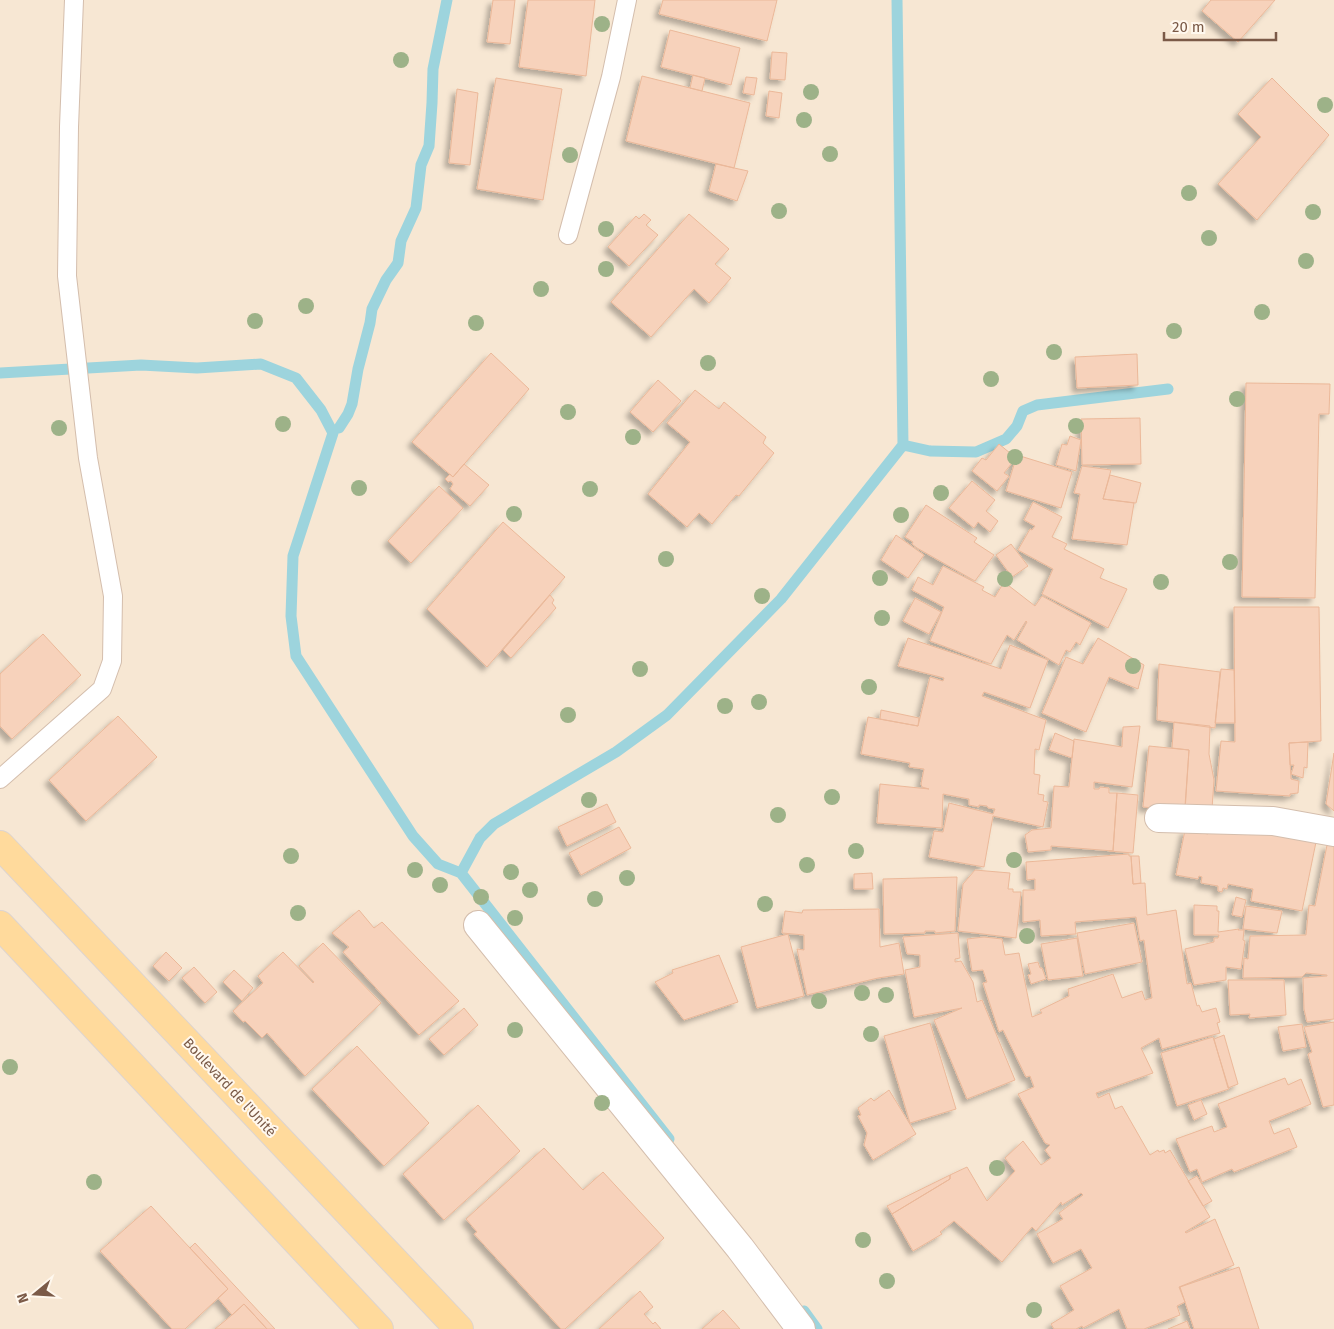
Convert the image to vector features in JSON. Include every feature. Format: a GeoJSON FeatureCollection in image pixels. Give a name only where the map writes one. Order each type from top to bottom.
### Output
{"type":"FeatureCollection","features":[{"type":"Feature","properties":{"kind":"main road","name":"Boulevard de l'Unité"},"geometry":{"type":"LineString","coordinates":[[0,845],[459,1329]]}},
{"type":"Feature","properties":{"kind":"main road"},"geometry":{"type":"LineString","coordinates":[[0,925],[379,1329]]}},
{"type":"Feature","properties":{"kind":"street"},"geometry":{"type":"LineString","coordinates":[[1160,818],[1273,821],[1334,832]]}},
{"type":"Feature","properties":{"kind":"street"},"geometry":{"type":"LineString","coordinates":[[478,925],[740,1248],[801,1329]]}},
{"type":"Feature","properties":{"kind":"lane"},"geometry":{"type":"LineString","coordinates":[[0,779],[102,689],[112,661],[113,596],[88,458],[67,276],[69,127],[74,0]]}},
{"type":"Feature","properties":{"kind":"lane"},"geometry":{"type":"LineString","coordinates":[[568,235],[611,77],[627,0]]}},
{"type":"Feature","properties":{"kind":"shaded area"},"geometry":{"type":"Polygon","coordinates":[[[0,0],[1334,0],[1334,1329],[0,1329],[0,0]]]}},
{"type":"Feature","properties":{"kind":"building"},"geometry":{"type":"Polygon","coordinates":[[[493,0],[515,0],[510,44],[487,42],[493,0]]]}},
{"type":"Feature","properties":{"kind":"building"},"geometry":{"type":"Polygon","coordinates":[[[528,0],[595,0],[586,76],[519,67],[528,0]]]}},
{"type":"Feature","properties":{"kind":"building"},"geometry":{"type":"Polygon","coordinates":[[[663,0],[777,0],[767,41],[659,14],[663,0]]]}},
{"type":"Feature","properties":{"kind":"building"},"geometry":{"type":"Polygon","coordinates":[[[1211,0],[1275,0],[1238,42],[1202,11],[1211,0]]]}},
{"type":"Feature","properties":{"kind":"building"},"geometry":{"type":"Polygon","coordinates":[[[670,30],[740,48],[731,85],[661,67],[670,30]]]}},
{"type":"Feature","properties":{"kind":"building"},"geometry":{"type":"Polygon","coordinates":[[[772,52],[787,53],[785,80],[770,79],[772,52]]]}},
{"type":"Feature","properties":{"kind":"building"},"geometry":{"type":"Polygon","coordinates":[[[693,75],[705,78],[702,91],[690,88],[693,75]]]}},
{"type":"Feature","properties":{"kind":"building"},"geometry":{"type":"Polygon","coordinates":[[[642,76],[750,103],[734,168],[626,141],[642,76]]]}},
{"type":"Feature","properties":{"kind":"building"},"geometry":{"type":"Polygon","coordinates":[[[746,77],[757,78],[754,95],[743,93],[746,77]]]}},
{"type":"Feature","properties":{"kind":"building"},"geometry":{"type":"Polygon","coordinates":[[[496,78],[562,89],[543,200],[477,189],[496,78]]]}},
{"type":"Feature","properties":{"kind":"building"},"geometry":{"type":"Polygon","coordinates":[[[1272,78],[1329,135],[1257,220],[1218,184],[1261,137],[1238,114],[1272,78]]]}},
{"type":"Feature","properties":{"kind":"building"},"geometry":{"type":"Polygon","coordinates":[[[457,89],[478,93],[470,165],[449,163],[457,89]]]}},
{"type":"Feature","properties":{"kind":"building"},"geometry":{"type":"Polygon","coordinates":[[[769,91],[782,93],[779,118],[766,116],[769,91]]]}},
{"type":"Feature","properties":{"kind":"building"},"geometry":{"type":"Polygon","coordinates":[[[716,164],[748,171],[737,201],[709,191],[716,164]]]}},
{"type":"Feature","properties":{"kind":"building"},"geometry":{"type":"Polygon","coordinates":[[[644,214],[651,220],[646,225],[658,235],[629,266],[608,247],[636,216],[639,219],[644,214]]]}},
{"type":"Feature","properties":{"kind":"building"},"geometry":{"type":"Polygon","coordinates":[[[689,214],[729,249],[715,264],[731,278],[709,303],[694,289],[651,337],[611,302],[689,214]]]}},
{"type":"Feature","properties":{"kind":"building"},"geometry":{"type":"Polygon","coordinates":[[[491,353],[529,389],[453,477],[412,442],[491,353]]]}},
{"type":"Feature","properties":{"kind":"building"},"geometry":{"type":"Polygon","coordinates":[[[1137,354],[1138,385],[1077,388],[1075,357],[1137,354]]]}},
{"type":"Feature","properties":{"kind":"building"},"geometry":{"type":"Polygon","coordinates":[[[658,380],[681,401],[653,432],[630,412],[658,380]]]}},
{"type":"Feature","properties":{"kind":"building"},"geometry":{"type":"Polygon","coordinates":[[[1246,383],[1330,384],[1329,414],[1319,414],[1315,598],[1242,597],[1246,383]]]}},
{"type":"Feature","properties":{"kind":"building"},"geometry":{"type":"Polygon","coordinates":[[[695,390],[719,409],[724,402],[766,437],[763,443],[774,453],[739,496],[736,495],[712,524],[699,513],[687,527],[648,494],[690,442],[667,423],[695,390]]]}},
{"type":"Feature","properties":{"kind":"building"},"geometry":{"type":"Polygon","coordinates":[[[1140,418],[1141,464],[1082,465],[1081,419],[1140,418]]]}},
{"type":"Feature","properties":{"kind":"building"},"geometry":{"type":"Polygon","coordinates":[[[1070,436],[1081,440],[1076,471],[1056,465],[1062,444],[1067,445],[1070,436]]]}},
{"type":"Feature","properties":{"kind":"building"},"geometry":{"type":"Polygon","coordinates":[[[999,444],[1016,458],[1004,473],[1009,476],[997,491],[972,471],[982,458],[986,460],[999,444]]]}},
{"type":"Feature","properties":{"kind":"building"},"geometry":{"type":"Polygon","coordinates":[[[1017,455],[1072,472],[1061,508],[1006,491],[1017,455]]]}},
{"type":"Feature","properties":{"kind":"building"},"geometry":{"type":"Polygon","coordinates":[[[464,464],[489,485],[470,506],[450,489],[453,484],[445,479],[450,474],[453,477],[464,464]]]}},
{"type":"Feature","properties":{"kind":"building"},"geometry":{"type":"Polygon","coordinates":[[[1082,466],[1111,470],[1103,499],[1134,503],[1127,545],[1072,539],[1080,494],[1074,493],[1082,466]]]}},
{"type":"Feature","properties":{"kind":"building"},"geometry":{"type":"Polygon","coordinates":[[[1110,475],[1141,483],[1136,503],[1103,499],[1110,475]]]}},
{"type":"Feature","properties":{"kind":"building"},"geometry":{"type":"Polygon","coordinates":[[[972,481],[995,500],[986,511],[998,521],[990,532],[978,522],[974,528],[949,508],[972,481]]]}},
{"type":"Feature","properties":{"kind":"building"},"geometry":{"type":"Polygon","coordinates":[[[439,486],[463,508],[411,563],[388,541],[439,486]]]}},
{"type":"Feature","properties":{"kind":"building"},"geometry":{"type":"Polygon","coordinates":[[[1033,502],[1062,517],[1052,537],[1067,544],[1064,549],[1104,569],[1100,578],[1127,589],[1108,628],[1042,594],[1053,569],[1018,550],[1030,529],[1032,530],[1035,526],[1024,520],[1033,502]]]}},
{"type":"Feature","properties":{"kind":"building"},"geometry":{"type":"Polygon","coordinates":[[[926,505],[977,538],[974,542],[994,555],[975,581],[917,548],[912,544],[913,542],[905,537],[926,505]]]}},
{"type":"Feature","properties":{"kind":"building"},"geometry":{"type":"Polygon","coordinates":[[[503,522],[565,577],[487,667],[427,609],[503,522]]]}},
{"type":"Feature","properties":{"kind":"building"},"geometry":{"type":"Polygon","coordinates":[[[896,535],[924,555],[908,578],[881,560],[896,535]]]}},
{"type":"Feature","properties":{"kind":"building"},"geometry":{"type":"Polygon","coordinates":[[[1011,544],[1028,566],[1012,577],[996,555],[1011,544]]]}},
{"type":"Feature","properties":{"kind":"building"},"geometry":{"type":"Polygon","coordinates":[[[943,566],[984,587],[982,590],[995,597],[1004,582],[1035,606],[1042,596],[1091,623],[1080,645],[1076,642],[1070,652],[1066,650],[1059,665],[1017,640],[1026,621],[1014,640],[1007,635],[991,664],[930,641],[944,607],[912,590],[918,577],[933,585],[943,566]]]}},
{"type":"Feature","properties":{"kind":"building"},"geometry":{"type":"Polygon","coordinates":[[[550,595],[554,600],[552,603],[556,608],[511,658],[503,650],[550,595]]]}},
{"type":"Feature","properties":{"kind":"building"},"geometry":{"type":"Polygon","coordinates":[[[915,598],[941,612],[929,634],[903,621],[915,598]]]}},
{"type":"Feature","properties":{"kind":"building"},"geometry":{"type":"Polygon","coordinates":[[[1234,607],[1319,607],[1321,741],[1289,743],[1291,779],[1299,781],[1298,793],[1290,794],[1290,796],[1216,791],[1221,741],[1235,742],[1234,607]]]}},
{"type":"Feature","properties":{"kind":"building"},"geometry":{"type":"Polygon","coordinates":[[[43,634],[81,675],[12,739],[0,726],[0,674],[43,634]]]}},
{"type":"Feature","properties":{"kind":"building"},"geometry":{"type":"Polygon","coordinates":[[[908,638],[1001,669],[1010,645],[1048,660],[1030,708],[984,692],[982,696],[1046,720],[1039,750],[1035,749],[1034,774],[1040,775],[1038,794],[1044,795],[1043,801],[1048,802],[1043,827],[993,816],[984,867],[929,857],[934,831],[943,832],[949,803],[993,814],[995,809],[988,808],[987,806],[969,805],[969,799],[943,794],[942,828],[877,823],[880,784],[929,789],[922,787],[921,784],[924,769],[909,767],[910,763],[861,754],[868,717],[918,726],[930,677],[943,681],[944,678],[898,666],[908,638]]]}},
{"type":"Feature","properties":{"kind":"building"},"geometry":{"type":"Polygon","coordinates":[[[1098,638],[1144,665],[1138,689],[1109,677],[1086,732],[1042,713],[1066,657],[1083,664],[1098,638]]]}},
{"type":"Feature","properties":{"kind":"building"},"geometry":{"type":"Polygon","coordinates":[[[1159,664],[1220,672],[1215,728],[1157,720],[1159,664]]]}},
{"type":"Feature","properties":{"kind":"building"},"geometry":{"type":"Polygon","coordinates":[[[1221,669],[1234,670],[1235,723],[1215,723],[1221,669]]]}},
{"type":"Feature","properties":{"kind":"building"},"geometry":{"type":"Polygon","coordinates":[[[881,710],[919,718],[918,726],[880,719],[881,710]]]}},
{"type":"Feature","properties":{"kind":"building"},"geometry":{"type":"Polygon","coordinates":[[[118,716],[157,757],[86,821],[49,780],[118,716]]]}},
{"type":"Feature","properties":{"kind":"building"},"geometry":{"type":"Polygon","coordinates":[[[1174,722],[1210,726],[1209,754],[1214,780],[1212,809],[1185,806],[1189,750],[1172,748],[1174,722]]]}},
{"type":"Feature","properties":{"kind":"building"},"geometry":{"type":"Polygon","coordinates":[[[1140,726],[1132,787],[1094,782],[1094,789],[1099,789],[1100,787],[1109,788],[1109,793],[1117,793],[1113,851],[1051,846],[1051,850],[1028,852],[1025,835],[1032,830],[1051,828],[1054,786],[1069,787],[1074,739],[1122,747],[1123,727],[1140,726]]]}},
{"type":"Feature","properties":{"kind":"building"},"geometry":{"type":"Polygon","coordinates":[[[1055,733],[1074,741],[1072,758],[1049,750],[1055,733]]]}},
{"type":"Feature","properties":{"kind":"building"},"geometry":{"type":"Polygon","coordinates":[[[1308,742],[1307,768],[1304,767],[1303,778],[1291,774],[1294,765],[1290,765],[1289,743],[1308,742]]]}},
{"type":"Feature","properties":{"kind":"building"},"geometry":{"type":"Polygon","coordinates":[[[1149,746],[1189,750],[1185,811],[1143,807],[1149,746]]]}},
{"type":"Feature","properties":{"kind":"building"},"geometry":{"type":"Polygon","coordinates":[[[1334,753],[1334,811],[1326,804],[1334,753]]]}},
{"type":"Feature","properties":{"kind":"building"},"geometry":{"type":"Polygon","coordinates":[[[1117,793],[1138,795],[1133,853],[1109,851],[1113,851],[1117,793]]]}},
{"type":"Feature","properties":{"kind":"building"},"geometry":{"type":"Polygon","coordinates":[[[607,804],[616,822],[567,846],[558,827],[607,804]]]}},
{"type":"Feature","properties":{"kind":"building"},"geometry":{"type":"Polygon","coordinates":[[[1214,822],[1316,842],[1302,911],[1251,901],[1253,889],[1228,884],[1227,889],[1223,888],[1222,892],[1218,891],[1218,886],[1201,883],[1202,877],[1199,876],[1198,879],[1176,875],[1185,830],[1208,834],[1214,822]]]}},
{"type":"Feature","properties":{"kind":"building"},"geometry":{"type":"Polygon","coordinates":[[[619,827],[631,848],[581,875],[569,853],[619,827]]]}},
{"type":"Feature","properties":{"kind":"building"},"geometry":{"type":"Polygon","coordinates":[[[1327,845],[1334,846],[1334,1019],[1307,1022],[1304,1009],[1303,978],[1327,975],[1306,973],[1302,977],[1243,978],[1244,958],[1248,959],[1250,936],[1306,935],[1309,905],[1315,906],[1327,845]]]}},
{"type":"Feature","properties":{"kind":"building"},"geometry":{"type":"Polygon","coordinates":[[[1129,854],[1131,856],[1133,884],[1145,883],[1147,915],[1176,910],[1187,984],[1191,983],[1197,1006],[1199,1005],[1202,1012],[1216,1008],[1220,1022],[1217,1023],[1220,1033],[1162,1049],[1159,1038],[1141,1048],[1153,1073],[1096,1093],[1098,1098],[1109,1093],[1115,1109],[1122,1106],[1150,1155],[1158,1150],[1159,1152],[1164,1150],[1165,1153],[1170,1150],[1210,1217],[1185,1232],[1215,1219],[1234,1265],[1179,1287],[1185,1302],[1177,1306],[1180,1315],[1144,1329],[1127,1329],[1119,1309],[1083,1328],[1082,1326],[1076,1329],[1054,1329],[1051,1324],[1074,1310],[1060,1286],[1092,1268],[1081,1249],[1053,1263],[1037,1234],[1063,1219],[1059,1213],[1083,1195],[1081,1193],[1062,1205],[1061,1202],[1036,1231],[1032,1227],[1002,1262],[954,1221],[940,1232],[942,1234],[913,1251],[892,1214],[950,1179],[950,1175],[967,1167],[987,1201],[1015,1171],[1005,1158],[1023,1141],[1041,1165],[1051,1158],[1045,1150],[1050,1145],[1045,1143],[1018,1094],[1034,1087],[1030,1076],[1026,1077],[1003,1030],[999,1032],[983,983],[987,982],[983,970],[972,971],[967,939],[984,937],[1002,939],[1005,955],[1019,953],[1032,1017],[1042,1013],[1040,1010],[1069,996],[1068,989],[1113,974],[1122,998],[1142,991],[1145,1000],[1152,998],[1144,940],[1140,941],[1136,917],[1075,922],[1076,934],[1041,936],[1040,920],[1023,922],[1023,890],[1035,890],[1035,879],[1027,880],[1026,862],[1129,854]]]}},
{"type":"Feature","properties":{"kind":"building"},"geometry":{"type":"Polygon","coordinates":[[[1131,856],[1139,856],[1141,883],[1133,884],[1131,856]]]}},
{"type":"Feature","properties":{"kind":"building"},"geometry":{"type":"Polygon","coordinates":[[[975,870],[1010,873],[1008,889],[1013,889],[1013,892],[1021,892],[1016,938],[958,931],[963,884],[975,870]]]}},
{"type":"Feature","properties":{"kind":"building"},"geometry":{"type":"Polygon","coordinates":[[[872,873],[873,889],[854,889],[854,874],[872,873]]]}},
{"type":"Feature","properties":{"kind":"building"},"geometry":{"type":"Polygon","coordinates":[[[957,877],[955,931],[884,934],[883,879],[957,877]]]}},
{"type":"Feature","properties":{"kind":"building"},"geometry":{"type":"Polygon","coordinates":[[[1236,897],[1246,900],[1242,917],[1232,915],[1236,897]]]}},
{"type":"Feature","properties":{"kind":"building"},"geometry":{"type":"Polygon","coordinates":[[[1194,905],[1217,906],[1217,911],[1219,911],[1218,932],[1244,930],[1243,940],[1245,941],[1241,969],[1226,967],[1226,980],[1194,985],[1185,949],[1214,942],[1214,938],[1218,938],[1219,935],[1194,935],[1194,905]]]}},
{"type":"Feature","properties":{"kind":"building"},"geometry":{"type":"Polygon","coordinates":[[[1246,906],[1282,911],[1277,933],[1243,929],[1246,906]]]}},
{"type":"Feature","properties":{"kind":"building"},"geometry":{"type":"Polygon","coordinates":[[[879,909],[880,947],[899,943],[904,974],[878,978],[807,995],[797,949],[804,950],[804,935],[782,933],[785,911],[802,913],[803,910],[879,909]]]}},
{"type":"Feature","properties":{"kind":"building"},"geometry":{"type":"Polygon","coordinates":[[[359,910],[374,928],[382,922],[459,1001],[419,1035],[343,952],[349,947],[332,933],[359,910]]]}},
{"type":"Feature","properties":{"kind":"building"},"geometry":{"type":"Polygon","coordinates":[[[1134,923],[1142,962],[1085,974],[1077,933],[1134,923]]]}},
{"type":"Feature","properties":{"kind":"building"},"geometry":{"type":"Polygon","coordinates":[[[958,933],[960,958],[955,959],[955,962],[961,961],[973,982],[977,1002],[982,1000],[1015,1080],[967,1099],[934,1020],[962,1008],[914,1017],[905,970],[920,967],[920,955],[907,954],[903,937],[958,933]]]}},
{"type":"Feature","properties":{"kind":"building"},"geometry":{"type":"Polygon","coordinates":[[[788,934],[804,996],[757,1008],[741,947],[788,934]]]}},
{"type":"Feature","properties":{"kind":"building"},"geometry":{"type":"Polygon","coordinates":[[[1077,938],[1083,976],[1048,980],[1041,944],[1077,938]]]}},
{"type":"Feature","properties":{"kind":"building"},"geometry":{"type":"Polygon","coordinates":[[[323,943],[381,1003],[305,1076],[267,1033],[262,1038],[233,1011],[263,983],[258,976],[283,952],[313,983],[299,966],[323,943]]]}},
{"type":"Feature","properties":{"kind":"building"},"geometry":{"type":"Polygon","coordinates":[[[166,952],[182,968],[169,981],[153,966],[166,952]]]}},
{"type":"Feature","properties":{"kind":"building"},"geometry":{"type":"Polygon","coordinates":[[[719,955],[738,1002],[684,1020],[655,982],[673,973],[672,970],[719,955]]]}},
{"type":"Feature","properties":{"kind":"building"},"geometry":{"type":"Polygon","coordinates":[[[1038,962],[1046,979],[1031,984],[1028,975],[1031,974],[1028,964],[1038,962]]]}},
{"type":"Feature","properties":{"kind":"building"},"geometry":{"type":"Polygon","coordinates":[[[194,967],[217,992],[205,1003],[182,978],[194,967]]]}},
{"type":"Feature","properties":{"kind":"building"},"geometry":{"type":"Polygon","coordinates":[[[234,970],[253,988],[242,1001],[223,982],[234,970]]]}},
{"type":"Feature","properties":{"kind":"building"},"geometry":{"type":"Polygon","coordinates":[[[1228,980],[1284,980],[1286,1015],[1249,1018],[1250,1014],[1230,1015],[1228,980]]]}},
{"type":"Feature","properties":{"kind":"building"},"geometry":{"type":"Polygon","coordinates":[[[464,1008],[478,1025],[444,1055],[429,1039],[464,1008]]]}},
{"type":"Feature","properties":{"kind":"building"},"geometry":{"type":"Polygon","coordinates":[[[1334,1022],[1334,1105],[1323,1107],[1308,1054],[1312,1052],[1304,1027],[1334,1022]]]}},
{"type":"Feature","properties":{"kind":"building"},"geometry":{"type":"Polygon","coordinates":[[[930,1023],[956,1109],[910,1123],[884,1036],[930,1023]]]}},
{"type":"Feature","properties":{"kind":"building"},"geometry":{"type":"Polygon","coordinates":[[[1302,1024],[1306,1047],[1283,1051],[1278,1027],[1302,1024]]]}},
{"type":"Feature","properties":{"kind":"building"},"geometry":{"type":"Polygon","coordinates":[[[1224,1035],[1238,1084],[1228,1088],[1214,1039],[1224,1035]]]}},
{"type":"Feature","properties":{"kind":"building"},"geometry":{"type":"Polygon","coordinates":[[[1213,1037],[1229,1089],[1177,1106],[1161,1053],[1213,1037]]]}},
{"type":"Feature","properties":{"kind":"building"},"geometry":{"type":"Polygon","coordinates":[[[357,1046],[429,1123],[384,1166],[312,1089],[357,1046]]]}},
{"type":"Feature","properties":{"kind":"building"},"geometry":{"type":"Polygon","coordinates":[[[1285,1078],[1288,1085],[1301,1079],[1311,1104],[1269,1121],[1274,1134],[1289,1128],[1297,1147],[1234,1172],[1232,1169],[1202,1182],[1197,1169],[1190,1172],[1176,1139],[1212,1126],[1214,1132],[1227,1127],[1218,1104],[1285,1078]]]}},
{"type":"Feature","properties":{"kind":"building"},"geometry":{"type":"Polygon","coordinates":[[[889,1090],[916,1134],[873,1160],[864,1145],[867,1133],[858,1116],[861,1115],[858,1108],[871,1098],[874,1101],[889,1090]]]}},
{"type":"Feature","properties":{"kind":"building"},"geometry":{"type":"Polygon","coordinates":[[[1201,1100],[1207,1114],[1194,1120],[1188,1105],[1201,1100]]]}},
{"type":"Feature","properties":{"kind":"building"},"geometry":{"type":"Polygon","coordinates":[[[478,1105],[520,1151],[444,1220],[403,1174],[478,1105]]]}},
{"type":"Feature","properties":{"kind":"building"},"geometry":{"type":"Polygon","coordinates":[[[544,1148],[583,1190],[603,1172],[664,1238],[565,1329],[561,1329],[474,1234],[477,1232],[466,1219],[544,1148]]]}},
{"type":"Feature","properties":{"kind":"building"},"geometry":{"type":"Polygon","coordinates":[[[950,1175],[950,1179],[892,1214],[887,1206],[950,1175]]]}},
{"type":"Feature","properties":{"kind":"building"},"geometry":{"type":"Polygon","coordinates":[[[1197,1176],[1212,1201],[1203,1206],[1188,1181],[1197,1176]]]}},
{"type":"Feature","properties":{"kind":"building"},"geometry":{"type":"Polygon","coordinates":[[[151,1206],[228,1289],[185,1329],[172,1329],[100,1251],[151,1206]]]}},
{"type":"Feature","properties":{"kind":"building"},"geometry":{"type":"Polygon","coordinates":[[[195,1243],[275,1329],[267,1329],[244,1304],[232,1315],[218,1298],[228,1289],[190,1248],[195,1243]]]}},
{"type":"Feature","properties":{"kind":"building"},"geometry":{"type":"Polygon","coordinates":[[[1239,1267],[1259,1329],[1194,1329],[1180,1287],[1239,1267]]]}},
{"type":"Feature","properties":{"kind":"building"},"geometry":{"type":"Polygon","coordinates":[[[640,1291],[653,1307],[644,1314],[653,1324],[655,1322],[661,1329],[599,1329],[640,1291]]]}},
{"type":"Feature","properties":{"kind":"building"},"geometry":{"type":"Polygon","coordinates":[[[244,1304],[267,1329],[215,1329],[232,1315],[244,1304]]]}},
{"type":"Feature","properties":{"kind":"building"},"geometry":{"type":"Polygon","coordinates":[[[723,1310],[740,1329],[702,1329],[721,1312],[723,1310]]]}},
{"type":"Feature","properties":{"kind":"building"},"geometry":{"type":"Polygon","coordinates":[[[1187,1321],[1190,1329],[1168,1329],[1187,1321]]]}},
{"type":"Feature","properties":{"kind":"waterway"},"geometry":{"type":"LineString","coordinates":[[339,428],[352,404],[372,309],[386,280],[398,263],[401,241],[416,208],[421,165],[429,146],[433,69],[447,0]]}},
{"type":"Feature","properties":{"kind":"waterway"},"geometry":{"type":"LineString","coordinates":[[461,873],[480,838],[494,824],[616,752],[667,715],[781,599],[903,445],[897,0]]}},
{"type":"Feature","properties":{"kind":"waterway"},"geometry":{"type":"LineString","coordinates":[[0,373],[141,365],[197,368],[261,364],[296,378],[321,410],[333,433],[293,556],[291,616],[296,656],[413,836],[438,864],[461,873],[669,1139]]}},
{"type":"Feature","properties":{"kind":"waterway"},"geometry":{"type":"LineString","coordinates":[[903,445],[930,451],[976,452],[1006,439],[1017,426],[1023,411],[1037,405],[1168,389]]}},
{"type":"Feature","properties":{"kind":"waterway"},"geometry":{"type":"LineString","coordinates":[[804,1311],[817,1329]]}}]}
